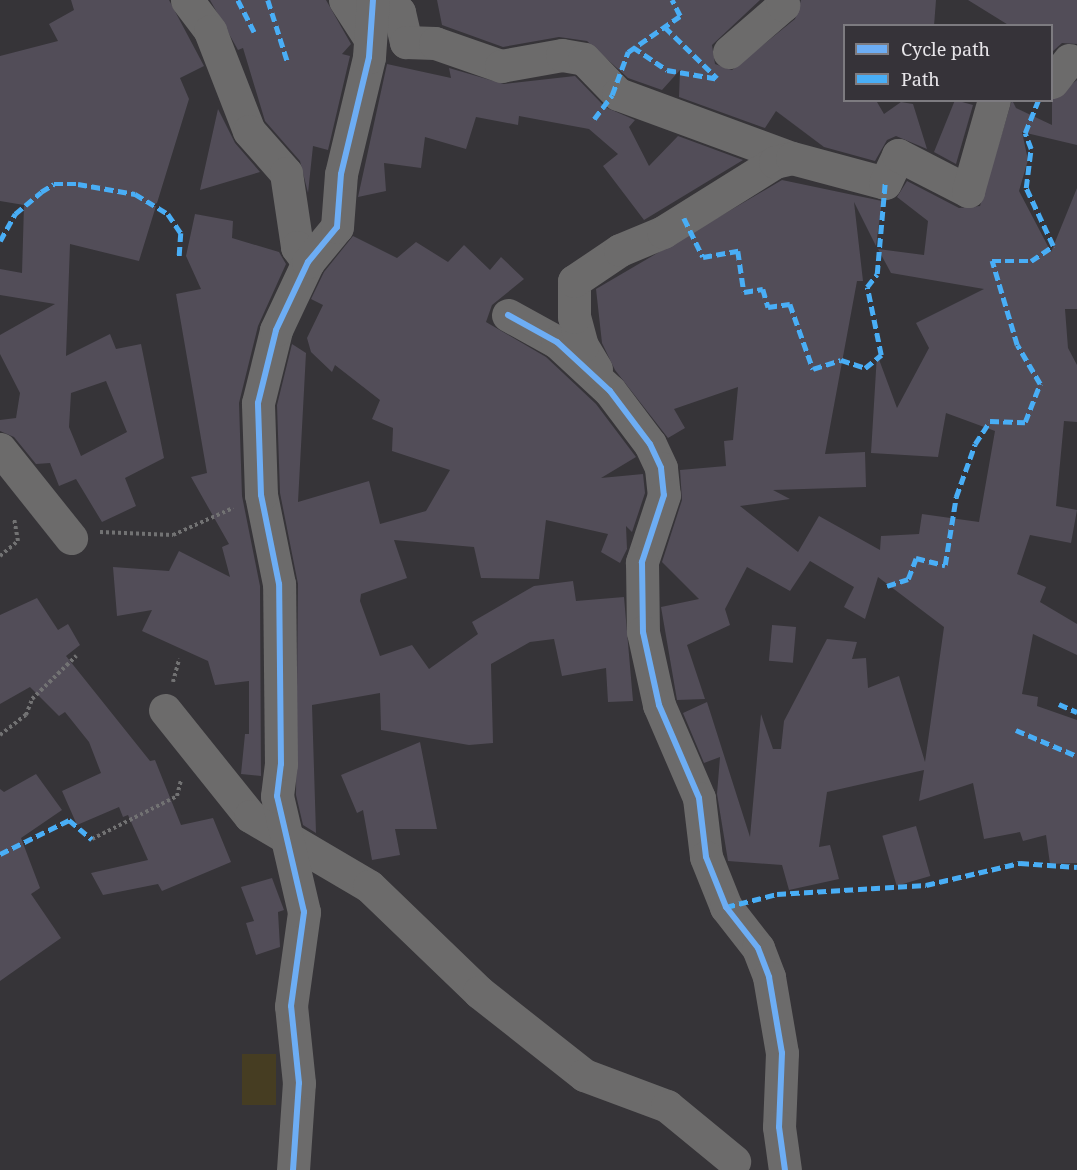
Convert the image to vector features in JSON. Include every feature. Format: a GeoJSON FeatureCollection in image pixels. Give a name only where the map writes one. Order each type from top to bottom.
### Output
{"type":"FeatureCollection","features":[{"type":"Feature","properties":{"kind":"street"},"geometry":{"type":"LineString","coordinates":[[188,0],[210,31],[249,131],[286,173],[297,247],[309,262]]}},
{"type":"Feature","properties":{"kind":"street"},"geometry":{"type":"LineString","coordinates":[[729,52],[783,5],[782,0]]}},
{"type":"Feature","properties":{"kind":"street"},"geometry":{"type":"LineString","coordinates":[[293,1170],[299,1083],[291,1006],[304,912],[284,839],[276,796],[281,764],[279,584],[261,495],[261,381],[276,330],[309,262],[337,227],[341,174],[365,13],[399,12],[406,42],[435,43],[501,66],[562,55],[584,59],[618,94],[792,158],[885,183],[898,155],[968,191],[993,102]]}},
{"type":"Feature","properties":{"kind":"street"},"geometry":{"type":"LineString","coordinates":[[785,1170],[779,1127],[782,1053],[769,976],[758,948],[726,907],[706,857],[699,798],[659,705],[643,632],[642,562],[664,495],[661,468],[650,444],[610,391],[582,346],[574,281],[775,162],[792,158]]}},
{"type":"Feature","properties":{"kind":"street"},"geometry":{"type":"LineString","coordinates":[[508,315],[557,342],[610,391]]}},
{"type":"Feature","properties":{"kind":"street"},"geometry":{"type":"LineString","coordinates":[[0,449],[83,535]]}},
{"type":"Feature","properties":{"kind":"street"},"geometry":{"type":"LineString","coordinates":[[165,710],[249,816],[284,839],[369,886],[479,992],[584,1075],[667,1106],[735,1161]]}},
{"type":"Feature","properties":{"kind":"path"},"geometry":{"type":"LineString","coordinates":[[83,535],[173,535],[261,495]]}},
{"type":"Feature","properties":{"kind":"path"},"geometry":{"type":"LineString","coordinates":[[0,735],[26,715],[32,699],[76,656]]}},
{"type":"Feature","properties":{"kind":"path"},"geometry":{"type":"LineString","coordinates":[[93,839],[177,796],[183,769]]}},
{"type":"Feature","properties":{"kind":"shaded area"},"geometry":{"type":"Polygon","coordinates":[[[242,1054],[276,1054],[276,1105],[242,1105],[242,1054]]]}},
{"type":"Feature","properties":{"kind":"building"},"geometry":{"type":"Polygon","coordinates":[[[71,0],[169,0],[204,66],[180,78],[189,99],[157,203],[150,205],[156,206],[139,261],[70,244],[66,356],[110,334],[116,349],[141,344],[164,458],[125,478],[136,506],[102,522],[76,479],[59,486],[50,463],[36,464],[14,437],[0,431],[0,420],[16,418],[20,393],[0,354],[0,335],[55,304],[0,295],[0,269],[22,273],[24,205],[0,201],[0,56],[58,41],[49,24],[74,10],[71,0]],[[106,381],[71,393],[69,427],[81,456],[127,432],[106,381]]]}},
{"type":"Feature","properties":{"kind":"building"},"geometry":{"type":"Polygon","coordinates":[[[210,0],[326,0],[351,44],[342,54],[350,56],[328,150],[313,146],[308,193],[300,161],[265,121],[243,48],[238,50],[210,0]]]}},
{"type":"Feature","properties":{"kind":"building"},"geometry":{"type":"Polygon","coordinates":[[[437,0],[760,0],[712,45],[715,64],[732,70],[795,19],[801,0],[936,0],[934,24],[843,24],[843,102],[877,102],[884,114],[901,102],[913,104],[927,149],[896,136],[887,140],[875,161],[824,147],[776,111],[765,128],[679,97],[680,70],[662,90],[628,78],[587,41],[559,37],[503,47],[442,25],[437,0]]]}},
{"type":"Feature","properties":{"kind":"building"},"geometry":{"type":"Polygon","coordinates":[[[968,0],[1077,0],[1077,44],[1062,43],[1053,51],[1053,24],[1007,24],[968,0]]]}},
{"type":"Feature","properties":{"kind":"building"},"geometry":{"type":"Polygon","coordinates":[[[387,64],[451,78],[449,68],[504,84],[575,76],[605,107],[635,120],[629,127],[649,166],[678,136],[743,160],[644,220],[603,166],[618,154],[589,129],[519,116],[518,125],[476,117],[466,149],[425,137],[421,168],[384,163],[386,191],[358,197],[387,64]]]}},
{"type":"Feature","properties":{"kind":"building"},"geometry":{"type":"Polygon","coordinates":[[[1077,80],[1077,145],[1022,132],[1028,160],[1019,191],[1051,252],[1077,188],[1077,309],[1065,309],[1068,348],[1077,365],[1077,422],[1064,421],[1056,506],[1077,510],[1071,543],[1030,535],[1017,574],[1046,587],[1040,602],[1077,624],[1077,655],[1033,634],[1022,694],[1038,697],[1037,706],[1077,720],[1077,863],[1050,864],[1046,835],[1023,841],[1020,832],[984,839],[973,783],[919,801],[924,770],[827,792],[819,847],[830,845],[839,879],[789,890],[782,865],[728,861],[717,794],[720,757],[704,763],[683,713],[707,702],[750,837],[761,714],[773,749],[781,749],[784,721],[827,639],[857,642],[852,659],[866,658],[868,688],[899,676],[925,762],[944,627],[878,577],[865,619],[844,607],[854,587],[810,561],[790,591],[747,567],[725,609],[730,625],[687,645],[705,699],[677,700],[661,607],[699,599],[662,562],[682,500],[680,470],[726,466],[724,441],[733,440],[738,387],[674,409],[685,428],[668,438],[615,370],[602,343],[596,289],[782,180],[882,201],[876,246],[854,202],[863,281],[857,281],[825,454],[865,452],[866,487],[773,490],[790,499],[740,506],[798,552],[819,516],[880,550],[881,536],[919,534],[922,514],[979,522],[995,431],[946,413],[938,457],[871,453],[877,354],[897,408],[929,348],[916,323],[984,289],[891,273],[878,249],[924,255],[928,221],[897,197],[907,181],[959,208],[980,206],[1011,102],[1016,108],[1052,125],[1053,99],[1077,80]]]}},
{"type":"Feature","properties":{"kind":"building"},"geometry":{"type":"Polygon","coordinates":[[[954,102],[973,105],[956,164],[934,152],[954,102]]]}},
{"type":"Feature","properties":{"kind":"building"},"geometry":{"type":"Polygon","coordinates":[[[218,109],[235,143],[260,172],[200,190],[218,109]]]}},
{"type":"Feature","properties":{"kind":"building"},"geometry":{"type":"Polygon","coordinates":[[[195,214],[233,221],[232,238],[279,252],[286,264],[258,326],[239,403],[242,496],[260,586],[261,776],[241,774],[245,734],[249,734],[249,681],[215,685],[208,661],[142,631],[152,610],[117,616],[113,567],[169,571],[179,551],[230,577],[222,547],[229,544],[191,477],[207,473],[176,294],[201,289],[186,256],[195,214]]]}},
{"type":"Feature","properties":{"kind":"building"},"geometry":{"type":"Polygon","coordinates":[[[353,236],[397,258],[416,242],[448,262],[464,245],[490,270],[501,257],[524,279],[492,305],[486,322],[546,357],[596,404],[636,457],[601,478],[643,474],[645,493],[632,532],[626,526],[627,549],[620,563],[601,552],[608,534],[546,520],[539,579],[481,578],[474,547],[394,540],[407,578],[361,594],[360,601],[380,656],[412,645],[429,669],[478,634],[472,622],[534,586],[573,581],[576,601],[624,597],[633,701],[608,702],[606,668],[562,676],[554,639],[530,642],[491,664],[493,743],[469,745],[381,730],[380,693],[312,705],[316,833],[303,825],[296,795],[298,584],[280,493],[277,405],[292,344],[306,353],[298,502],[369,481],[380,524],[426,511],[450,470],[392,451],[393,428],[372,419],[380,400],[335,365],[332,372],[311,352],[307,338],[323,305],[311,299],[324,272],[353,236]]]}},
{"type":"Feature","properties":{"kind":"building"},"geometry":{"type":"Polygon","coordinates":[[[37,598],[58,630],[68,624],[80,645],[66,656],[150,761],[155,760],[181,825],[213,818],[231,862],[162,891],[158,884],[103,895],[91,873],[148,860],[128,815],[123,817],[119,807],[77,825],[62,791],[101,773],[89,742],[65,712],[59,716],[30,687],[0,704],[0,615],[37,598]]]}},
{"type":"Feature","properties":{"kind":"building"},"geometry":{"type":"Polygon","coordinates":[[[772,625],[796,627],[793,663],[769,661],[772,625]]]}},
{"type":"Feature","properties":{"kind":"building"},"geometry":{"type":"Polygon","coordinates":[[[420,742],[437,829],[395,829],[400,855],[372,860],[363,810],[357,813],[341,775],[420,742]]]}},
{"type":"Feature","properties":{"kind":"building"},"geometry":{"type":"Polygon","coordinates":[[[36,774],[62,810],[21,838],[40,888],[31,894],[61,938],[0,981],[0,789],[4,792],[36,774]]]}},
{"type":"Feature","properties":{"kind":"building"},"geometry":{"type":"Polygon","coordinates":[[[916,826],[930,876],[897,886],[882,836],[916,826]]]}},
{"type":"Feature","properties":{"kind":"building"},"geometry":{"type":"Polygon","coordinates":[[[272,878],[284,910],[278,912],[280,947],[256,955],[246,923],[254,921],[241,887],[272,878]]]}},
{"type":"Feature","properties":{"kind":"marked path"},"geometry":{"type":"LineString","coordinates":[[238,0],[254,32]]}},
{"type":"Feature","properties":{"kind":"marked path"},"geometry":{"type":"LineString","coordinates":[[268,0],[288,63]]}},
{"type":"Feature","properties":{"kind":"marked path"},"geometry":{"type":"LineString","coordinates":[[594,119],[612,95],[628,52],[680,16],[672,0]]}},
{"type":"Feature","properties":{"kind":"marked path"},"geometry":{"type":"LineString","coordinates":[[665,27],[717,78]]}},
{"type":"Feature","properties":{"kind":"marked path"},"geometry":{"type":"LineString","coordinates":[[633,47],[667,70],[719,79]]}},
{"type":"Feature","properties":{"kind":"marked path"},"geometry":{"type":"LineString","coordinates":[[887,586],[908,579],[916,558],[945,565],[956,497],[975,444],[990,421],[1025,422],[1040,384],[1017,345],[992,261],[1031,261],[1053,246],[1026,188],[1031,149],[1025,133],[1037,102]]}},
{"type":"Feature","properties":{"kind":"marked path"},"geometry":{"type":"LineString","coordinates":[[684,218],[703,257],[738,251],[744,292],[763,289],[768,307],[790,304],[813,369],[841,360],[865,368],[881,355],[867,287],[877,274],[885,183]]}},
{"type":"Feature","properties":{"kind":"marked path"},"geometry":{"type":"LineString","coordinates":[[0,241],[15,214],[41,192],[54,184],[78,184],[135,194],[168,214],[181,233],[179,259]]}},
{"type":"Feature","properties":{"kind":"marked path"},"geometry":{"type":"LineString","coordinates":[[1059,704],[1077,712]]}},
{"type":"Feature","properties":{"kind":"marked path"},"geometry":{"type":"LineString","coordinates":[[1016,730],[1077,756]]}},
{"type":"Feature","properties":{"kind":"marked path"},"geometry":{"type":"LineString","coordinates":[[0,854],[69,820],[92,839]]}},
{"type":"Feature","properties":{"kind":"marked path"},"geometry":{"type":"LineString","coordinates":[[726,907],[777,894],[926,885],[1020,863],[1077,867]]}},
{"type":"Feature","properties":{"kind":"cycle path"},"geometry":{"type":"LineString","coordinates":[[293,1170],[299,1083],[291,1006],[304,912],[277,796],[281,764],[279,584],[261,495],[258,403],[276,330],[308,262],[337,227],[341,174],[369,57],[373,0]]}},
{"type":"Feature","properties":{"kind":"cycle path"},"geometry":{"type":"LineString","coordinates":[[508,315],[557,342],[610,391],[650,444],[661,468],[664,495],[642,562],[643,632],[659,705],[699,798],[706,857],[726,907],[758,948],[769,977],[782,1053],[779,1127],[785,1170]]}}]}
